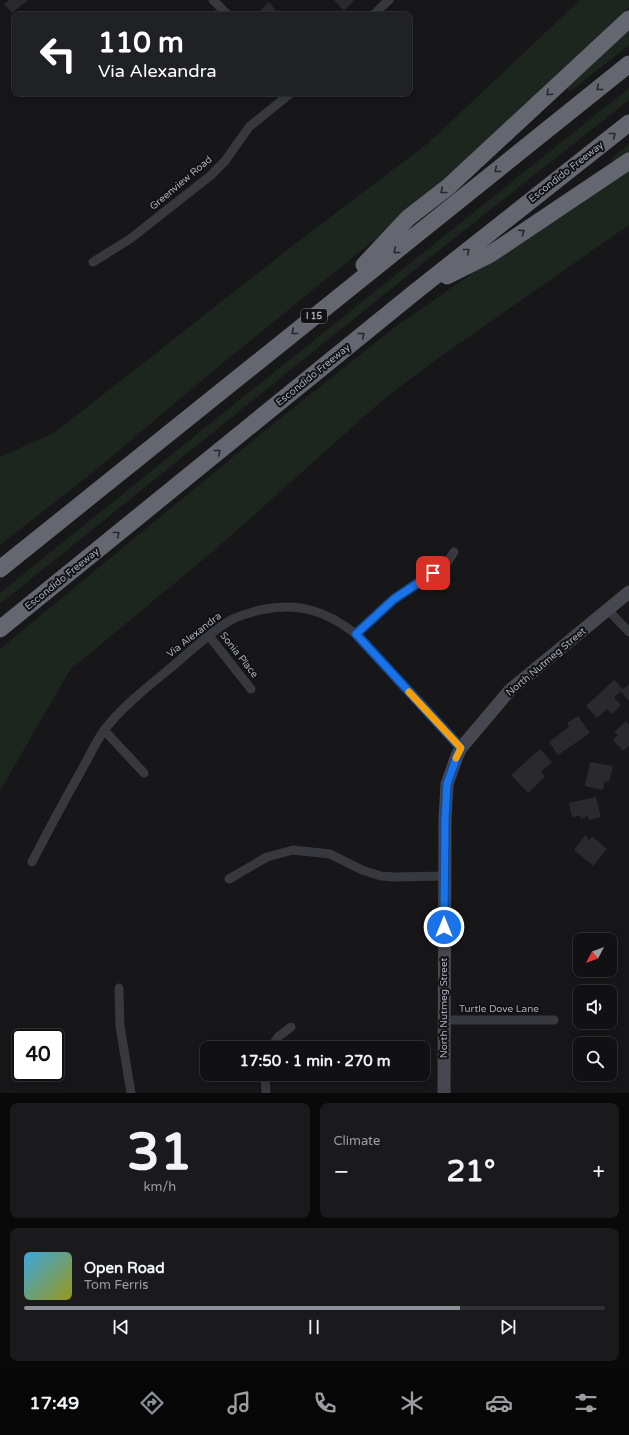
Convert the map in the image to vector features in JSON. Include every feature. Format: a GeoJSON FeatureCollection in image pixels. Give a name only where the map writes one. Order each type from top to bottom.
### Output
{"type":"FeatureCollection","features":[{"type":"Feature","properties":{"kind":"highway"},"geometry":{"type":"LineString","coordinates":[[324,309],[408,218],[448,187],[629,19]]}},
{"type":"Feature","properties":{"kind":"highway","name":"I 15"},"geometry":{"type":"LineString","coordinates":[[0,569],[629,64]]}},
{"type":"Feature","properties":{"kind":"highway","name":"Escondido Freeway"},"geometry":{"type":"LineString","coordinates":[[0,629],[415,292],[629,123]]}},
{"type":"Feature","properties":{"kind":"highway"},"geometry":{"type":"LineString","coordinates":[[415,292],[489,255],[629,161]]}},
{"type":"Feature","properties":{"kind":"street"},"geometry":{"type":"LineString","coordinates":[[213,0],[225,12]]}},
{"type":"Feature","properties":{"kind":"street"},"geometry":{"type":"LineString","coordinates":[[376,12],[389,0]]}},
{"type":"Feature","properties":{"kind":"street","name":"Greenview Road"},"geometry":{"type":"LineString","coordinates":[[93,262],[130,239],[210,176],[225,161],[250,128],[287,96]]}},
{"type":"Feature","properties":{"kind":"street"},"geometry":{"type":"LineString","coordinates":[[356,634],[394,599],[446,564],[454,552]]}},
{"type":"Feature","properties":{"kind":"street","name":"North Nutmeg Street"},"geometry":{"type":"LineString","coordinates":[[444,1093],[445,819],[447,784],[457,756],[461,748],[510,690],[629,592]]}},
{"type":"Feature","properties":{"kind":"street","name":"Via Alexandra"},"geometry":{"type":"LineString","coordinates":[[32,862],[104,730],[119,712],[209,636],[231,620],[249,613],[287,606],[304,608],[320,613],[343,624],[356,634],[461,748]]}},
{"type":"Feature","properties":{"kind":"street"},"geometry":{"type":"LineString","coordinates":[[608,610],[629,632]]}},
{"type":"Feature","properties":{"kind":"street","name":"Sonia Place"},"geometry":{"type":"LineString","coordinates":[[209,636],[251,688]]}},
{"type":"Feature","properties":{"kind":"street"},"geometry":{"type":"LineString","coordinates":[[104,730],[144,773]]}},
{"type":"Feature","properties":{"kind":"street"},"geometry":{"type":"LineString","coordinates":[[229,879],[267,857],[293,850],[330,854],[362,870],[381,876],[444,876]]}},
{"type":"Feature","properties":{"kind":"street"},"geometry":{"type":"LineString","coordinates":[[119,988],[120,1026],[131,1093]]}},
{"type":"Feature","properties":{"kind":"street","name":"Turtle Dove Lane"},"geometry":{"type":"LineString","coordinates":[[445,1020],[554,1020]]}},
{"type":"Feature","properties":{"kind":"street"},"geometry":{"type":"LineString","coordinates":[[275,1041],[278,1037],[291,1027]]}},
{"type":"Feature","properties":{"kind":"street"},"geometry":{"type":"LineString","coordinates":[[265,1081],[266,1093]]}},
{"type":"Feature","properties":{"kind":"shaded area"},"geometry":{"type":"Polygon","coordinates":[[[580,0],[629,0],[629,7],[439,184],[384,232],[213,371],[92,473],[0,545],[0,457],[54,433],[296,243],[427,144],[580,0]]]}},
{"type":"Feature","properties":{"kind":"shaded area"},"geometry":{"type":"Polygon","coordinates":[[[629,26],[629,45],[569,91],[566,87],[629,26]]]}},
{"type":"Feature","properties":{"kind":"shaded area"},"geometry":{"type":"Polygon","coordinates":[[[629,88],[629,100],[427,260],[0,604],[0,593],[629,88]]]}},
{"type":"Feature","properties":{"kind":"shaded area"},"geometry":{"type":"Polygon","coordinates":[[[629,144],[629,154],[614,162],[612,160],[613,157],[629,144]]]}},
{"type":"Feature","properties":{"kind":"shaded area"},"geometry":{"type":"Polygon","coordinates":[[[629,169],[629,225],[440,357],[385,398],[217,548],[70,670],[0,791],[0,649],[268,428],[395,327],[567,208],[629,169]]]}},
{"type":"Feature","properties":{"kind":"building"},"geometry":{"type":"Polygon","coordinates":[[[9,0],[27,1],[12,13],[4,4],[9,0]]]}},
{"type":"Feature","properties":{"kind":"building"},"geometry":{"type":"Polygon","coordinates":[[[334,0],[353,0],[354,1],[344,11],[334,0]]]}},
{"type":"Feature","properties":{"kind":"building"},"geometry":{"type":"Polygon","coordinates":[[[269,2],[277,12],[259,12],[269,2]]]}},
{"type":"Feature","properties":{"kind":"building"},"geometry":{"type":"Polygon","coordinates":[[[614,680],[623,689],[629,684],[629,701],[621,692],[614,697],[621,705],[612,714],[607,709],[597,718],[586,706],[614,680]]]}},
{"type":"Feature","properties":{"kind":"building"},"geometry":{"type":"Polygon","coordinates":[[[578,716],[590,733],[558,755],[549,742],[569,727],[567,723],[578,716]]]}},
{"type":"Feature","properties":{"kind":"building"},"geometry":{"type":"Polygon","coordinates":[[[626,721],[629,725],[629,746],[623,751],[613,740],[618,735],[614,732],[626,721]]]}},
{"type":"Feature","properties":{"kind":"building"},"geometry":{"type":"Polygon","coordinates":[[[540,749],[552,762],[541,772],[545,777],[528,793],[511,775],[540,749]]]}},
{"type":"Feature","properties":{"kind":"building"},"geometry":{"type":"Polygon","coordinates":[[[590,762],[613,766],[609,782],[605,781],[603,790],[585,786],[590,762]]]}},
{"type":"Feature","properties":{"kind":"building"},"geometry":{"type":"Polygon","coordinates":[[[596,797],[601,817],[589,820],[588,816],[581,819],[580,816],[572,817],[569,803],[596,797]]]}},
{"type":"Feature","properties":{"kind":"building"},"geometry":{"type":"Polygon","coordinates":[[[585,835],[589,840],[592,836],[607,849],[593,866],[574,850],[585,835]]]}},
{"type":"Feature","properties":{"kind":"slow traffic"},"geometry":{"type":"LineString","coordinates":[[409,692],[461,748],[456,758]]}},
{"type":"Feature","properties":{"kind":"route"},"geometry":{"type":"LineString","coordinates":[[433,573],[394,599],[356,634],[461,748],[447,784],[445,819],[444,927]]}}]}
